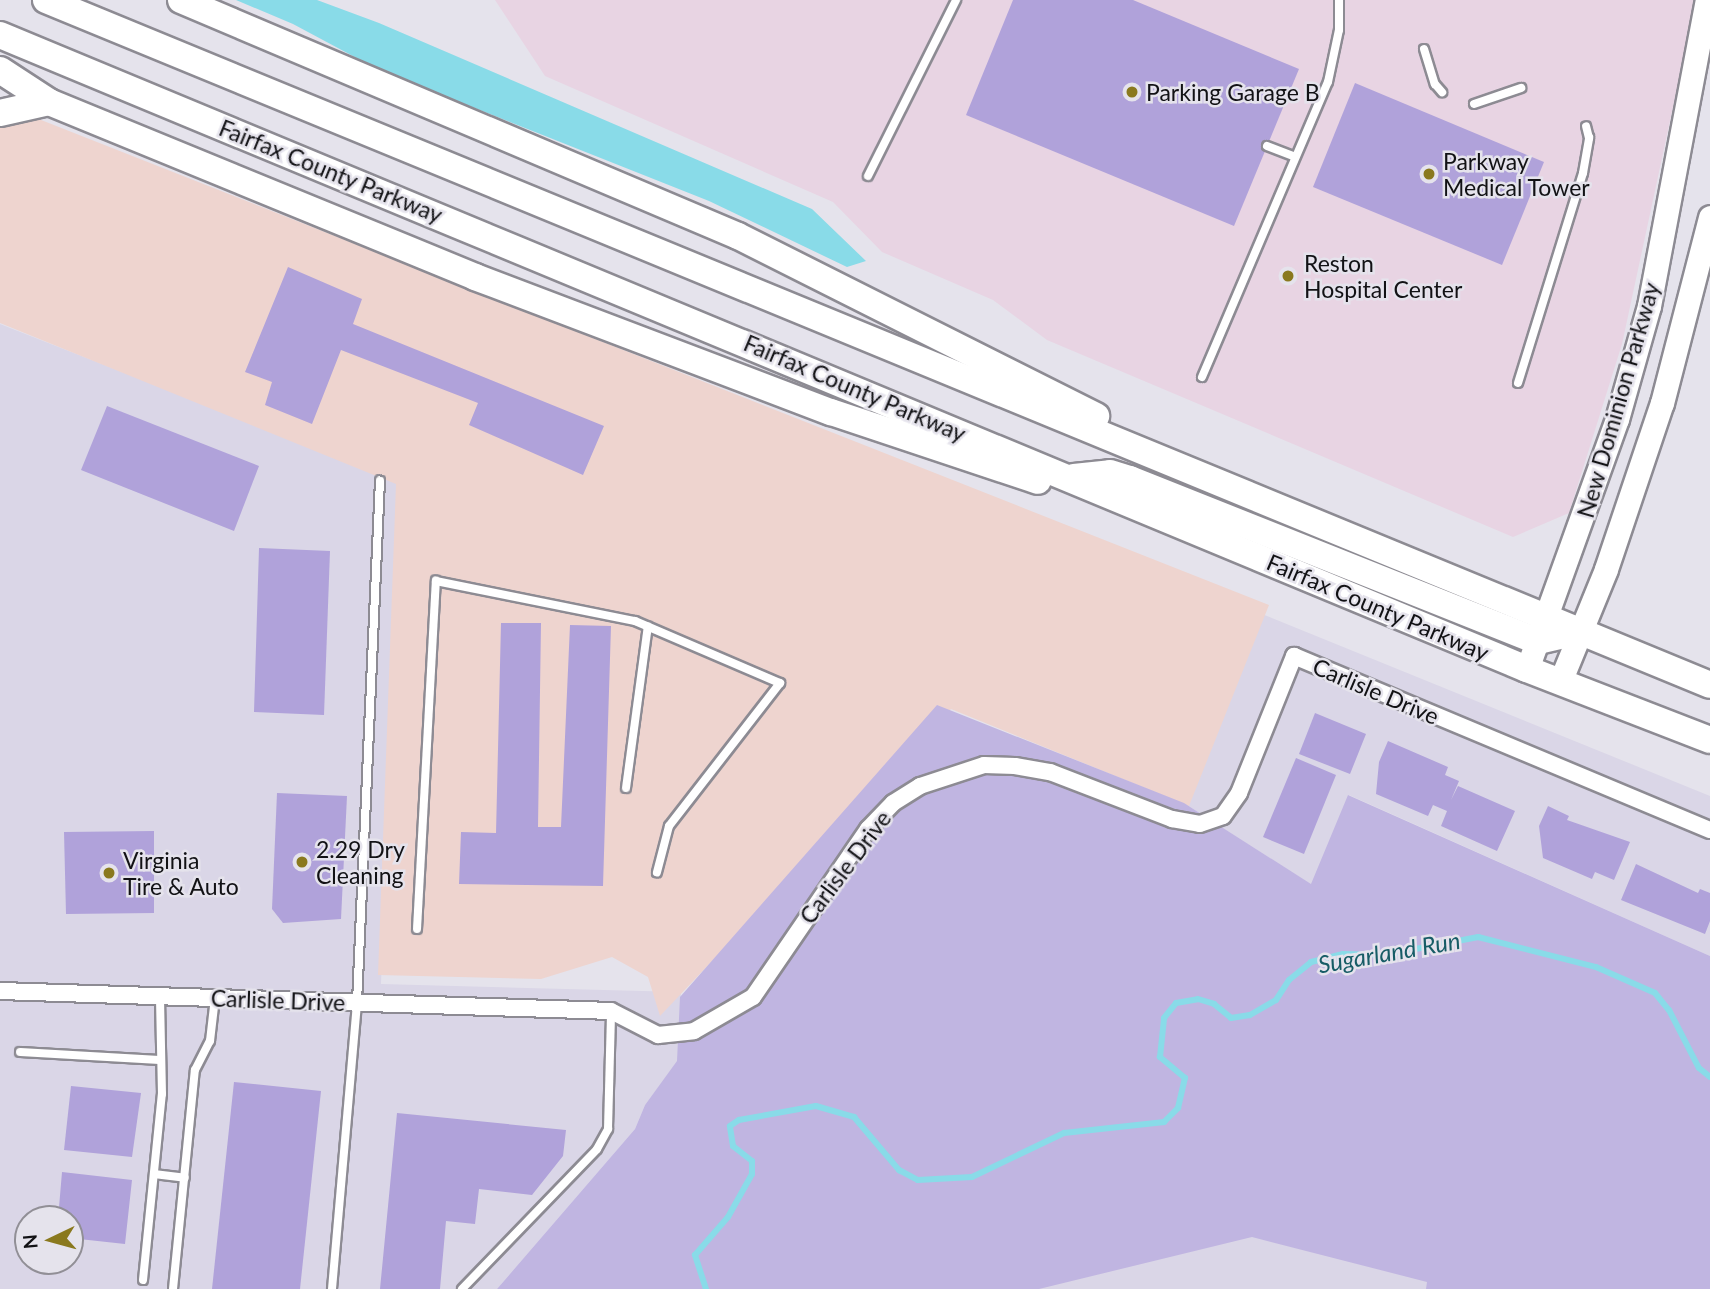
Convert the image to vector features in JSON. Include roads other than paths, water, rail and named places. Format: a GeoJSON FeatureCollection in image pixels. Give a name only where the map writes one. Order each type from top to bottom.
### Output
{"type":"FeatureCollection","features":[{"type":"Feature","properties":{"kind":"highway"},"geometry":{"type":"LineString","coordinates":[[46,0],[1266,503],[1543,629]]}},
{"type":"Feature","properties":{"kind":"highway"},"geometry":{"type":"LineString","coordinates":[[180,0],[738,236],[1266,503]]}},
{"type":"Feature","properties":{"kind":"highway","name":"Fairfax County Parkway"},"geometry":{"type":"LineString","coordinates":[[0,36],[1071,477],[1527,669],[1710,740]]}},
{"type":"Feature","properties":{"kind":"highway"},"geometry":{"type":"LineString","coordinates":[[0,70],[49,102],[709,368],[1243,551]]}},
{"type":"Feature","properties":{"kind":"highway"},"geometry":{"type":"LineString","coordinates":[[0,113],[49,102]]}},
{"type":"Feature","properties":{"kind":"highway"},"geometry":{"type":"LineString","coordinates":[[1071,477],[1110,473],[1130,479],[1543,629],[1581,631],[1710,685]]}},
{"type":"Feature","properties":{"kind":"main road","name":"New Dominion Parkway"},"geometry":{"type":"LineString","coordinates":[[1527,669],[1617,419],[1649,306],[1707,0]]}},
{"type":"Feature","properties":{"kind":"main road","name":"New Dominion Parkway"},"geometry":{"type":"LineString","coordinates":[[1560,682],[1581,631],[1662,404],[1710,217]]}},
{"type":"Feature","properties":{"kind":"street","name":"Carlisle Drive"},"geometry":{"type":"LineString","coordinates":[[0,990],[611,1011],[638,1029],[676,1035],[710,1025],[741,1007],[766,979],[868,829],[893,803],[951,775],[984,765],[1050,772],[1172,819],[1200,824],[1223,816],[1239,793],[1294,656],[1710,830]]}},
{"type":"Feature","properties":{"kind":"lane"},"geometry":{"type":"LineString","coordinates":[[868,176],[956,0]]}},
{"type":"Feature","properties":{"kind":"lane"},"geometry":{"type":"LineString","coordinates":[[1202,377],[1328,82],[1339,30],[1339,0]]}},
{"type":"Feature","properties":{"kind":"lane"},"geometry":{"type":"LineString","coordinates":[[1424,49],[1435,84],[1442,92]]}},
{"type":"Feature","properties":{"kind":"lane"},"geometry":{"type":"LineString","coordinates":[[1474,104],[1521,88]]}},
{"type":"Feature","properties":{"kind":"lane"},"geometry":{"type":"LineString","coordinates":[[1518,383],[1583,173],[1589,138],[1586,126]]}},
{"type":"Feature","properties":{"kind":"lane"},"geometry":{"type":"LineString","coordinates":[[1267,146],[1295,157]]}},
{"type":"Feature","properties":{"kind":"lane"},"geometry":{"type":"LineString","coordinates":[[332,1289],[357,1003],[380,481]]}},
{"type":"Feature","properties":{"kind":"lane"},"geometry":{"type":"LineString","coordinates":[[417,929],[436,581],[648,626],[780,683],[669,826],[657,872]]}},
{"type":"Feature","properties":{"kind":"lane"},"geometry":{"type":"LineString","coordinates":[[626,788],[648,626]]}},
{"type":"Feature","properties":{"kind":"lane"},"geometry":{"type":"LineString","coordinates":[[143,1280],[162,1094],[160,996]]}},
{"type":"Feature","properties":{"kind":"lane"},"geometry":{"type":"LineString","coordinates":[[173,1289],[195,1070],[210,1041],[215,998]]}},
{"type":"Feature","properties":{"kind":"lane"},"geometry":{"type":"LineString","coordinates":[[462,1289],[597,1149],[608,1129],[611,1011]]}},
{"type":"Feature","properties":{"kind":"lane"},"geometry":{"type":"LineString","coordinates":[[20,1052],[160,1060]]}},
{"type":"Feature","properties":{"kind":"lane"},"geometry":{"type":"LineString","coordinates":[[154,1174],[185,1178]]}},
{"type":"Feature","properties":{"kind":"water"},"geometry":{"type":"Polygon","coordinates":[[[236,0],[317,0],[379,23],[812,209],[866,261],[847,267],[709,201],[379,70],[293,24],[236,0]]]}},
{"type":"Feature","properties":{"kind":"waterway","name":"Sugarland Run"},"geometry":{"type":"LineString","coordinates":[[706,1289],[695,1255],[728,1217],[752,1174],[752,1161],[733,1146],[730,1126],[739,1120],[816,1106],[854,1117],[899,1170],[918,1180],[972,1177],[1064,1133],[1164,1122],[1178,1108],[1185,1078],[1160,1057],[1164,1018],[1176,1003],[1198,999],[1214,1004],[1231,1018],[1250,1015],[1276,1000],[1289,980],[1311,962],[1343,954],[1384,955],[1478,937],[1596,967],[1655,993],[1669,1010],[1699,1068],[1710,1077]]}},
{"type":"Feature","properties":{"kind":"place","name":"Parking Garage B"},"geometry":{"type":"Point","coordinates":[1132,92]}},
{"type":"Feature","properties":{"kind":"place","name":"Parkway Medical Tower"},"geometry":{"type":"Point","coordinates":[1429,174]}},
{"type":"Feature","properties":{"kind":"place","name":"Reston Hospital Center"},"geometry":{"type":"Point","coordinates":[1288,276]}},
{"type":"Feature","properties":{"kind":"place","name":"2.29 Dry Cleaning"},"geometry":{"type":"Point","coordinates":[302,862]}},
{"type":"Feature","properties":{"kind":"place","name":"Virginia Tire & Auto"},"geometry":{"type":"Point","coordinates":[109,873]}}]}
